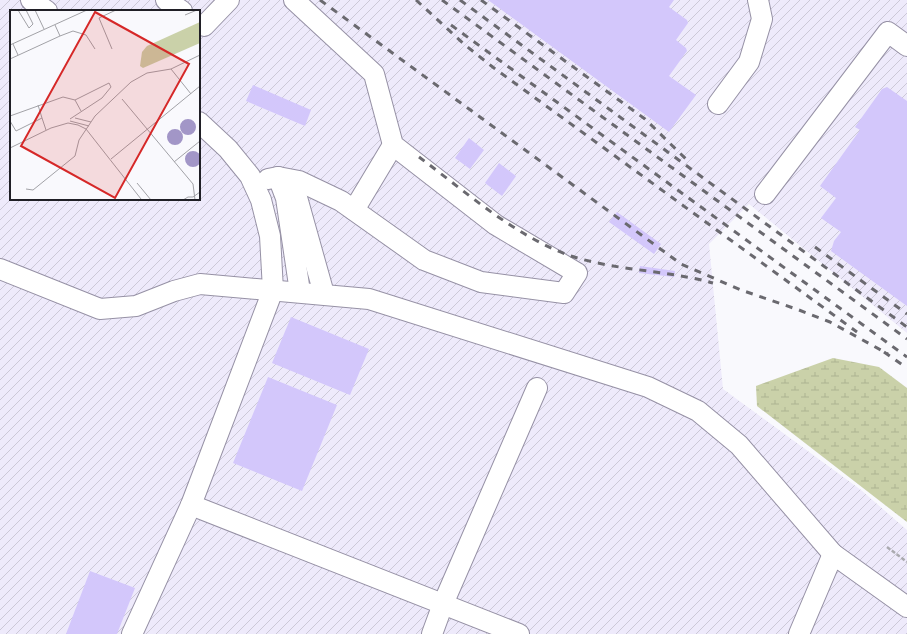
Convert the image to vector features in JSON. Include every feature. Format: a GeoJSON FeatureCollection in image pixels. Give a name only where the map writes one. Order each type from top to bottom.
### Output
{"type":"FeatureCollection","features":[{"type":"Feature","properties":{"kind":"lane"},"geometry":{"type":"LineString","coordinates":[[31,0],[46,10]]}},
{"type":"Feature","properties":{"kind":"lane"},"geometry":{"type":"LineString","coordinates":[[166,0],[181,10]]}},
{"type":"Feature","properties":{"kind":"lane"},"geometry":{"type":"LineString","coordinates":[[201,27],[229,0]]}},
{"type":"Feature","properties":{"kind":"lane"},"geometry":{"type":"LineString","coordinates":[[253,182],[285,178],[299,181],[341,201],[424,260],[481,282],[564,293],[577,273],[496,226],[393,145],[374,74],[294,0]]}},
{"type":"Feature","properties":{"kind":"lane"},"geometry":{"type":"LineString","coordinates":[[718,104],[749,62],[762,19],[758,0]]}},
{"type":"Feature","properties":{"kind":"lane"},"geometry":{"type":"LineString","coordinates":[[765,194],[888,32],[907,46]]}},
{"type":"Feature","properties":{"kind":"lane"},"geometry":{"type":"LineString","coordinates":[[132,634],[191,505],[273,290],[270,236],[261,200],[250,176],[228,149],[200,123]]}},
{"type":"Feature","properties":{"kind":"lane"},"geometry":{"type":"LineString","coordinates":[[354,210],[393,145]]}},
{"type":"Feature","properties":{"kind":"lane"},"geometry":{"type":"LineString","coordinates":[[285,178],[286,198],[300,292]]}},
{"type":"Feature","properties":{"kind":"lane"},"geometry":{"type":"LineString","coordinates":[[285,178],[324,294]]}},
{"type":"Feature","properties":{"kind":"lane"},"geometry":{"type":"LineString","coordinates":[[0,269],[100,309],[136,306],[174,291],[200,284],[369,299],[648,387],[698,411],[739,445],[833,554],[907,607]]}},
{"type":"Feature","properties":{"kind":"lane"},"geometry":{"type":"LineString","coordinates":[[432,634],[443,604],[537,388]]}},
{"type":"Feature","properties":{"kind":"lane"},"geometry":{"type":"LineString","coordinates":[[191,505],[519,634]]}},
{"type":"Feature","properties":{"kind":"lane"},"geometry":{"type":"LineString","coordinates":[[799,634],[833,554]]}},
{"type":"Feature","properties":{"kind":"path"},"geometry":{"type":"LineString","coordinates":[[886,547],[907,562]]}},
{"type":"Feature","properties":{"kind":"shaded area"},"geometry":{"type":"Polygon","coordinates":[[[0,0],[907,0],[907,333],[749,204],[709,244],[723,389],[861,490],[907,530],[907,634],[0,634],[0,0]]]}},
{"type":"Feature","properties":{"kind":"green space"},"geometry":{"type":"Polygon","coordinates":[[[833,358],[879,367],[907,388],[907,522],[757,406],[756,386],[833,358]]]}},
{"type":"Feature","properties":{"kind":"building"},"geometry":{"type":"Polygon","coordinates":[[[488,0],[674,0],[669,7],[687,20],[688,23],[676,40],[686,48],[687,51],[669,76],[696,95],[669,132],[488,0]]]}},
{"type":"Feature","properties":{"kind":"building"},"geometry":{"type":"Polygon","coordinates":[[[253,85],[311,110],[305,126],[246,101],[253,85]]]}},
{"type":"Feature","properties":{"kind":"building"},"geometry":{"type":"Polygon","coordinates":[[[887,87],[907,101],[907,306],[831,251],[834,241],[841,232],[821,218],[836,198],[820,186],[860,130],[855,127],[882,89],[887,87]]]}},
{"type":"Feature","properties":{"kind":"building"},"geometry":{"type":"Polygon","coordinates":[[[469,138],[484,150],[470,169],[455,158],[469,138]]]}},
{"type":"Feature","properties":{"kind":"building"},"geometry":{"type":"Polygon","coordinates":[[[499,163],[516,176],[502,196],[485,183],[499,163]]]}},
{"type":"Feature","properties":{"kind":"building"},"geometry":{"type":"Polygon","coordinates":[[[617,212],[661,244],[654,254],[609,222],[617,212]]]}},
{"type":"Feature","properties":{"kind":"building"},"geometry":{"type":"Polygon","coordinates":[[[640,266],[675,271],[674,277],[639,273],[640,266]]]}},
{"type":"Feature","properties":{"kind":"building"},"geometry":{"type":"Polygon","coordinates":[[[291,317],[369,349],[350,395],[272,363],[291,317]]]}},
{"type":"Feature","properties":{"kind":"building"},"geometry":{"type":"Polygon","coordinates":[[[268,377],[337,405],[302,491],[233,463],[268,377]]]}},
{"type":"Feature","properties":{"kind":"building"},"geometry":{"type":"Polygon","coordinates":[[[90,571],[135,588],[117,634],[66,634],[90,571]]]}},
{"type":"Feature","properties":{"kind":"railway"},"geometry":{"type":"LineString","coordinates":[[320,0],[681,264],[741,290],[830,322],[888,354]]}},
{"type":"Feature","properties":{"kind":"railway"},"geometry":{"type":"LineString","coordinates":[[416,0],[465,45],[494,68],[857,332]]}},
{"type":"Feature","properties":{"kind":"railway"},"geometry":{"type":"LineString","coordinates":[[442,0],[907,339]]}},
{"type":"Feature","properties":{"kind":"railway"},"geometry":{"type":"LineString","coordinates":[[460,0],[907,327]]}},
{"type":"Feature","properties":{"kind":"railway"},"geometry":{"type":"LineString","coordinates":[[481,0],[645,119],[687,160]]}},
{"type":"Feature","properties":{"kind":"railway"},"geometry":{"type":"LineString","coordinates":[[451,25],[907,357]]}},
{"type":"Feature","properties":{"kind":"railway"},"geometry":{"type":"LineString","coordinates":[[419,157],[473,199],[511,226],[551,248],[571,256],[606,265],[678,275],[713,283]]}},
{"type":"Feature","properties":{"kind":"railway"},"geometry":{"type":"LineString","coordinates":[[815,247],[907,314]]}},
{"type":"Feature","properties":{"kind":"railway"},"geometry":{"type":"LineString","coordinates":[[884,352],[907,368]]}}]}
